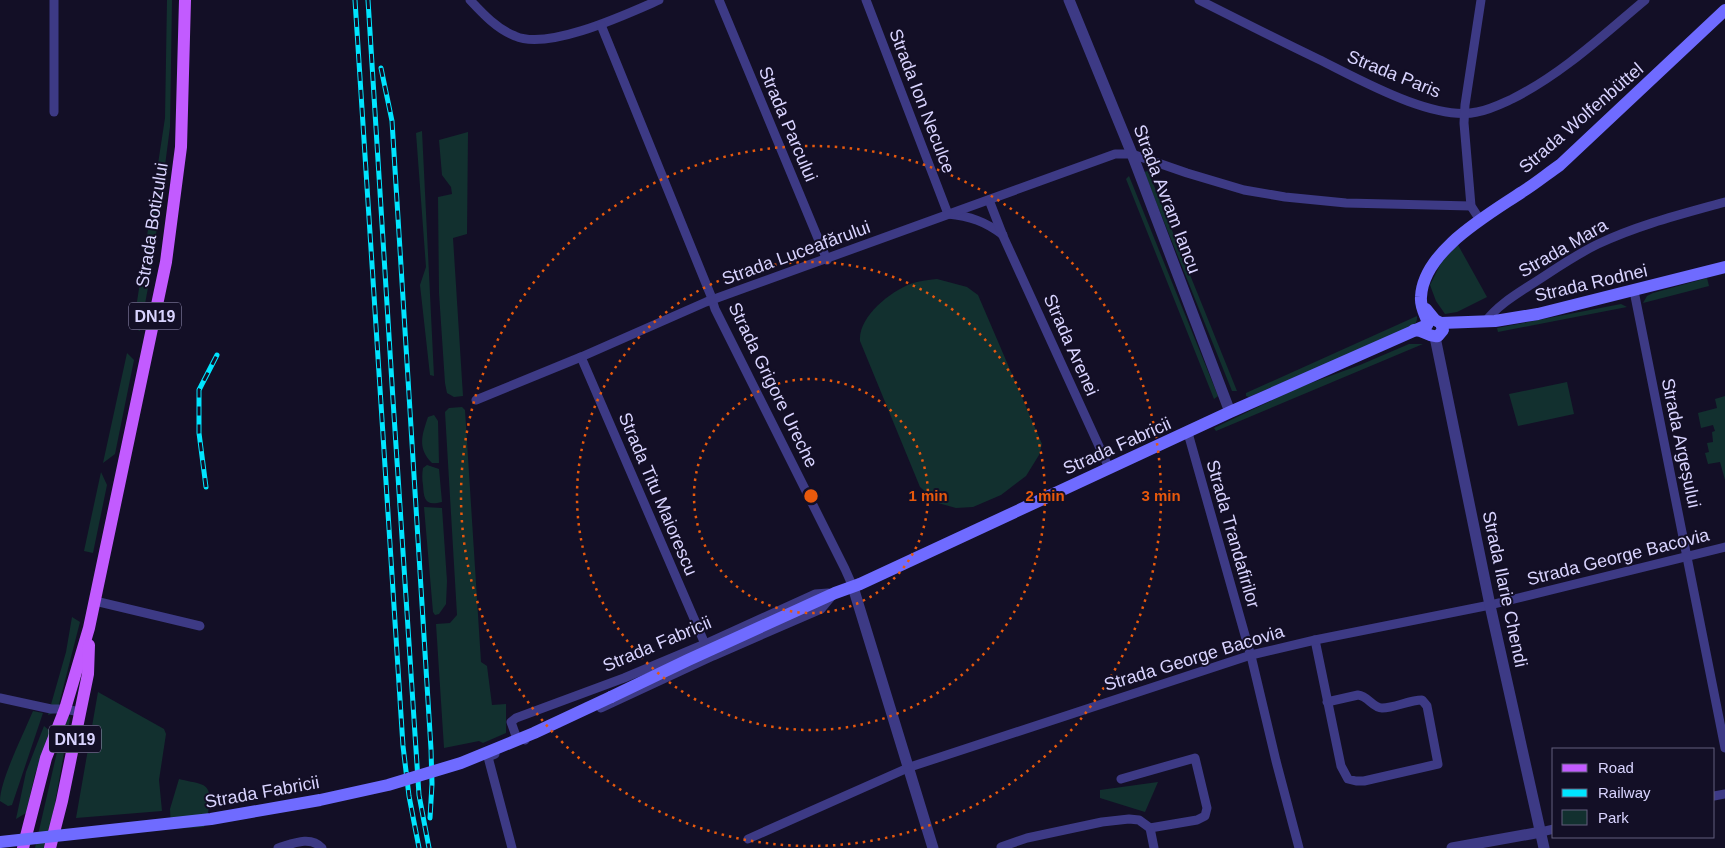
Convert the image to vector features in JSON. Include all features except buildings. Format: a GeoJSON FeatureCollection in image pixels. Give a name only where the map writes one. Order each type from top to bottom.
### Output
{"type":"FeatureCollection","features":[{"type":"Feature","properties":{"kind":"main road","name":"Strada Botizului"},"geometry":{"type":"LineString","coordinates":[[23,848],[46,758],[65,709],[89,628],[167,253],[181,147],[185,0]]}},
{"type":"Feature","properties":{"kind":"main road","name":"Strada Wolfenbüttel"},"geometry":{"type":"LineString","coordinates":[[1431,328],[1422,292],[1424,278],[1433,264],[1449,246],[1480,220],[1560,165],[1725,10]]}},
{"type":"Feature","properties":{"kind":"main road","name":"Strada Rodnei"},"geometry":{"type":"LineString","coordinates":[[1431,328],[1464,322],[1485,322],[1538,314],[1725,267]]}},
{"type":"Feature","properties":{"kind":"main road","name":"Strada Fabricii"},"geometry":{"type":"LineString","coordinates":[[0,842],[211,819],[320,800],[388,785],[461,763],[534,733],[688,660],[835,593],[853,587],[1230,412],[1431,328]]}},
{"type":"Feature","properties":{"kind":"main road","name":"Strada Botizului"},"geometry":{"type":"LineString","coordinates":[[50,848],[62,801],[88,674],[89,628]]}},
{"type":"Feature","properties":{"kind":"street"},"geometry":{"type":"LineString","coordinates":[[54,0],[54,112]]}},
{"type":"Feature","properties":{"kind":"street"},"geometry":{"type":"LineString","coordinates":[[470,0],[500,28],[516,37],[531,39],[572,34],[601,25],[659,0]]}},
{"type":"Feature","properties":{"kind":"street","name":"Strada Parcului"},"geometry":{"type":"LineString","coordinates":[[719,0],[827,260]]}},
{"type":"Feature","properties":{"kind":"street","name":"Strada Ion Neculce"},"geometry":{"type":"LineString","coordinates":[[866,0],[948,214]]}},
{"type":"Feature","properties":{"kind":"street","name":"Strada Avram Iancu"},"geometry":{"type":"LineString","coordinates":[[1069,0],[1132,154],[1230,412]]}},
{"type":"Feature","properties":{"kind":"street","name":"Strada Paris"},"geometry":{"type":"LineString","coordinates":[[1199,0],[1384,91],[1424,106],[1447,112],[1464,113],[1478,112],[1533,89],[1557,73],[1645,0]]}},
{"type":"Feature","properties":{"kind":"street"},"geometry":{"type":"LineString","coordinates":[[1480,220],[1471,206],[1464,113],[1481,0]]}},
{"type":"Feature","properties":{"kind":"street","name":"Strada Grigore Ureche"},"geometry":{"type":"LineString","coordinates":[[601,25],[715,309],[853,587],[934,848]]}},
{"type":"Feature","properties":{"kind":"street","name":"Strada Luceafărului"},"geometry":{"type":"LineString","coordinates":[[476,400],[712,300],[827,260],[1115,154],[1132,154]]}},
{"type":"Feature","properties":{"kind":"street"},"geometry":{"type":"LineString","coordinates":[[1132,154],[1244,190],[1285,197],[1346,203],[1471,206]]}},
{"type":"Feature","properties":{"kind":"street","name":"Strada Arenei"},"geometry":{"type":"LineString","coordinates":[[989,200],[1003,236],[1109,468]]}},
{"type":"Feature","properties":{"kind":"street","name":"Strada Mara"},"geometry":{"type":"LineString","coordinates":[[1485,322],[1494,310],[1502,304],[1596,244],[1652,222],[1725,202]]}},
{"type":"Feature","properties":{"kind":"street"},"geometry":{"type":"LineString","coordinates":[[948,214],[978,220],[991,226],[1003,236]]}},
{"type":"Feature","properties":{"kind":"street","name":"Strada Argeșului"},"geometry":{"type":"LineString","coordinates":[[1634,291],[1725,748]]}},
{"type":"Feature","properties":{"kind":"street","name":"Strada Ilarie Chendi"},"geometry":{"type":"LineString","coordinates":[[1431,328],[1544,848]]}},
{"type":"Feature","properties":{"kind":"street","name":"Strada Titu Maiorescu"},"geometry":{"type":"LineString","coordinates":[[581,357],[705,644]]}},
{"type":"Feature","properties":{"kind":"street","name":"Strada Trandafirilor"},"geometry":{"type":"LineString","coordinates":[[1188,433],[1251,655],[1298,848]]}},
{"type":"Feature","properties":{"kind":"street","name":"Strada George Bacovia"},"geometry":{"type":"LineString","coordinates":[[748,839],[910,767],[1251,655],[1315,640],[1490,605],[1725,547]]}},
{"type":"Feature","properties":{"kind":"street","name":"Strada Fabricii"},"geometry":{"type":"LineString","coordinates":[[835,593],[820,609],[527,741],[516,736],[511,722],[516,718],[624,678],[705,644],[814,594],[835,593]]}},
{"type":"Feature","properties":{"kind":"street"},"geometry":{"type":"LineString","coordinates":[[95,601],[200,626]]}},
{"type":"Feature","properties":{"kind":"street"},"geometry":{"type":"LineString","coordinates":[[1315,640],[1327,702],[1341,766],[1348,779],[1356,782],[1364,781],[1438,764],[1427,706],[1422,700],[1382,708],[1376,706],[1363,695],[1327,702]]}},
{"type":"Feature","properties":{"kind":"street"},"geometry":{"type":"LineString","coordinates":[[0,698],[80,712]]}},
{"type":"Feature","properties":{"kind":"street"},"geometry":{"type":"LineString","coordinates":[[512,848],[488,757],[527,741]]}},
{"type":"Feature","properties":{"kind":"street"},"geometry":{"type":"LineString","coordinates":[[1121,779],[1196,758],[1207,808],[1205,816],[1197,820],[1150,828]]}},
{"type":"Feature","properties":{"kind":"street"},"geometry":{"type":"LineString","coordinates":[[1001,847],[1027,838],[1129,819],[1139,820],[1150,828],[1154,848]]}},
{"type":"Feature","properties":{"kind":"street"},"geometry":{"type":"LineString","coordinates":[[1452,848],[1552,829]]}},
{"type":"Feature","properties":{"kind":"street"},"geometry":{"type":"LineString","coordinates":[[278,848],[304,841],[320,846]]}},
{"type":"Feature","properties":{"kind":"green space"},"geometry":{"type":"Polygon","coordinates":[[[167,0],[172,0],[170,127],[152,266],[140,331],[133,328],[165,118],[167,0]]]}},
{"type":"Feature","properties":{"kind":"green space"},"geometry":{"type":"Polygon","coordinates":[[[422,131],[434,376],[430,375],[420,285],[426,267],[416,133],[422,131]]]}},
{"type":"Feature","properties":{"kind":"green space"},"geometry":{"type":"Polygon","coordinates":[[[468,132],[467,234],[453,238],[463,396],[454,397],[447,393],[445,383],[439,293],[438,197],[452,194],[451,187],[442,175],[439,140],[468,132]]]}},
{"type":"Feature","properties":{"kind":"green space"},"geometry":{"type":"Polygon","coordinates":[[[1148,171],[1237,391],[1232,391],[1144,172],[1148,171]]]}},
{"type":"Feature","properties":{"kind":"green space"},"geometry":{"type":"Polygon","coordinates":[[[1129,176],[1218,396],[1214,399],[1126,179],[1129,176]]]}},
{"type":"Feature","properties":{"kind":"green space"},"geometry":{"type":"Polygon","coordinates":[[[1458,245],[1487,297],[1457,312],[1445,314],[1436,301],[1430,285],[1442,261],[1458,245]]]}},
{"type":"Feature","properties":{"kind":"green space"},"geometry":{"type":"Polygon","coordinates":[[[1707,278],[1709,286],[1643,303],[1647,296],[1653,293],[1707,278]]]}},
{"type":"Feature","properties":{"kind":"green space"},"geometry":{"type":"Polygon","coordinates":[[[937,279],[967,287],[978,295],[1042,444],[1039,455],[1026,476],[1001,495],[973,507],[956,508],[938,503],[920,487],[860,341],[864,323],[885,299],[910,284],[937,279]]]}},
{"type":"Feature","properties":{"kind":"green space"},"geometry":{"type":"Polygon","coordinates":[[[1621,304],[1627,307],[1498,332],[1497,328],[1621,304]]]}},
{"type":"Feature","properties":{"kind":"green space"},"geometry":{"type":"Polygon","coordinates":[[[1417,316],[1412,327],[1249,397],[1246,396],[1246,393],[1417,316]]]}},
{"type":"Feature","properties":{"kind":"green space"},"geometry":{"type":"Polygon","coordinates":[[[1409,344],[1423,344],[1216,431],[1214,428],[1300,387],[1360,365],[1409,344]]]}},
{"type":"Feature","properties":{"kind":"green space"},"geometry":{"type":"Polygon","coordinates":[[[127,353],[134,360],[115,454],[103,463],[127,353]]]}},
{"type":"Feature","properties":{"kind":"green space"},"geometry":{"type":"Polygon","coordinates":[[[1567,382],[1574,414],[1518,426],[1509,394],[1567,382]]]}},
{"type":"Feature","properties":{"kind":"green space"},"geometry":{"type":"Polygon","coordinates":[[[1725,396],[1725,480],[1720,462],[1708,464],[1705,453],[1709,452],[1707,443],[1713,442],[1712,432],[1715,431],[1713,425],[1701,428],[1698,413],[1717,408],[1715,399],[1725,396]]]}},
{"type":"Feature","properties":{"kind":"green space"},"geometry":{"type":"Polygon","coordinates":[[[462,407],[465,410],[481,662],[487,666],[492,705],[506,704],[506,733],[483,743],[479,741],[444,748],[436,624],[450,623],[457,615],[445,412],[449,408],[462,407]]]}},
{"type":"Feature","properties":{"kind":"green space"},"geometry":{"type":"Polygon","coordinates":[[[434,415],[438,421],[439,463],[432,463],[427,457],[422,441],[428,417],[434,415]]]}},
{"type":"Feature","properties":{"kind":"green space"},"geometry":{"type":"Polygon","coordinates":[[[427,465],[439,469],[442,502],[432,503],[426,501],[422,474],[423,468],[427,465]]]}},
{"type":"Feature","properties":{"kind":"green space"},"geometry":{"type":"Polygon","coordinates":[[[101,472],[107,485],[93,553],[84,551],[101,472]]]}},
{"type":"Feature","properties":{"kind":"green space"},"geometry":{"type":"Polygon","coordinates":[[[424,507],[442,508],[447,581],[446,604],[439,614],[435,615],[433,612],[424,507]]]}},
{"type":"Feature","properties":{"kind":"green space"},"geometry":{"type":"Polygon","coordinates":[[[72,617],[80,622],[57,712],[48,715],[66,652],[72,617]]]}},
{"type":"Feature","properties":{"kind":"green space"},"geometry":{"type":"Polygon","coordinates":[[[98,692],[164,729],[166,734],[159,780],[162,811],[76,818],[98,692]]]}},
{"type":"Feature","properties":{"kind":"green space"},"geometry":{"type":"Polygon","coordinates":[[[33,711],[43,713],[12,805],[8,806],[0,801],[1,792],[13,756],[33,711]]]}},
{"type":"Feature","properties":{"kind":"green space"},"geometry":{"type":"Polygon","coordinates":[[[69,716],[47,848],[35,848],[65,717],[69,716]]]}},
{"type":"Feature","properties":{"kind":"green space"},"geometry":{"type":"Polygon","coordinates":[[[44,726],[51,732],[35,774],[26,813],[16,819],[26,772],[44,726]]]}},
{"type":"Feature","properties":{"kind":"green space"},"geometry":{"type":"Polygon","coordinates":[[[179,779],[200,784],[207,788],[210,804],[204,827],[171,829],[170,809],[179,779]]]}},
{"type":"Feature","properties":{"kind":"green space"},"geometry":{"type":"Polygon","coordinates":[[[1158,782],[1145,812],[1100,798],[1100,790],[1158,782]]]}},
{"type":"Feature","properties":{"kind":"railway"},"geometry":{"type":"LineString","coordinates":[[355,0],[403,746],[409,796],[419,848]]}},
{"type":"Feature","properties":{"kind":"railway"},"geometry":{"type":"LineString","coordinates":[[368,0],[419,795],[429,848]]}},
{"type":"Feature","properties":{"kind":"railway"},"geometry":{"type":"LineString","coordinates":[[381,68],[392,121],[431,749],[432,784],[430,818]]}},
{"type":"Feature","properties":{"kind":"railway"},"geometry":{"type":"LineString","coordinates":[[206,487],[199,433],[199,390],[217,355]]}}]}
